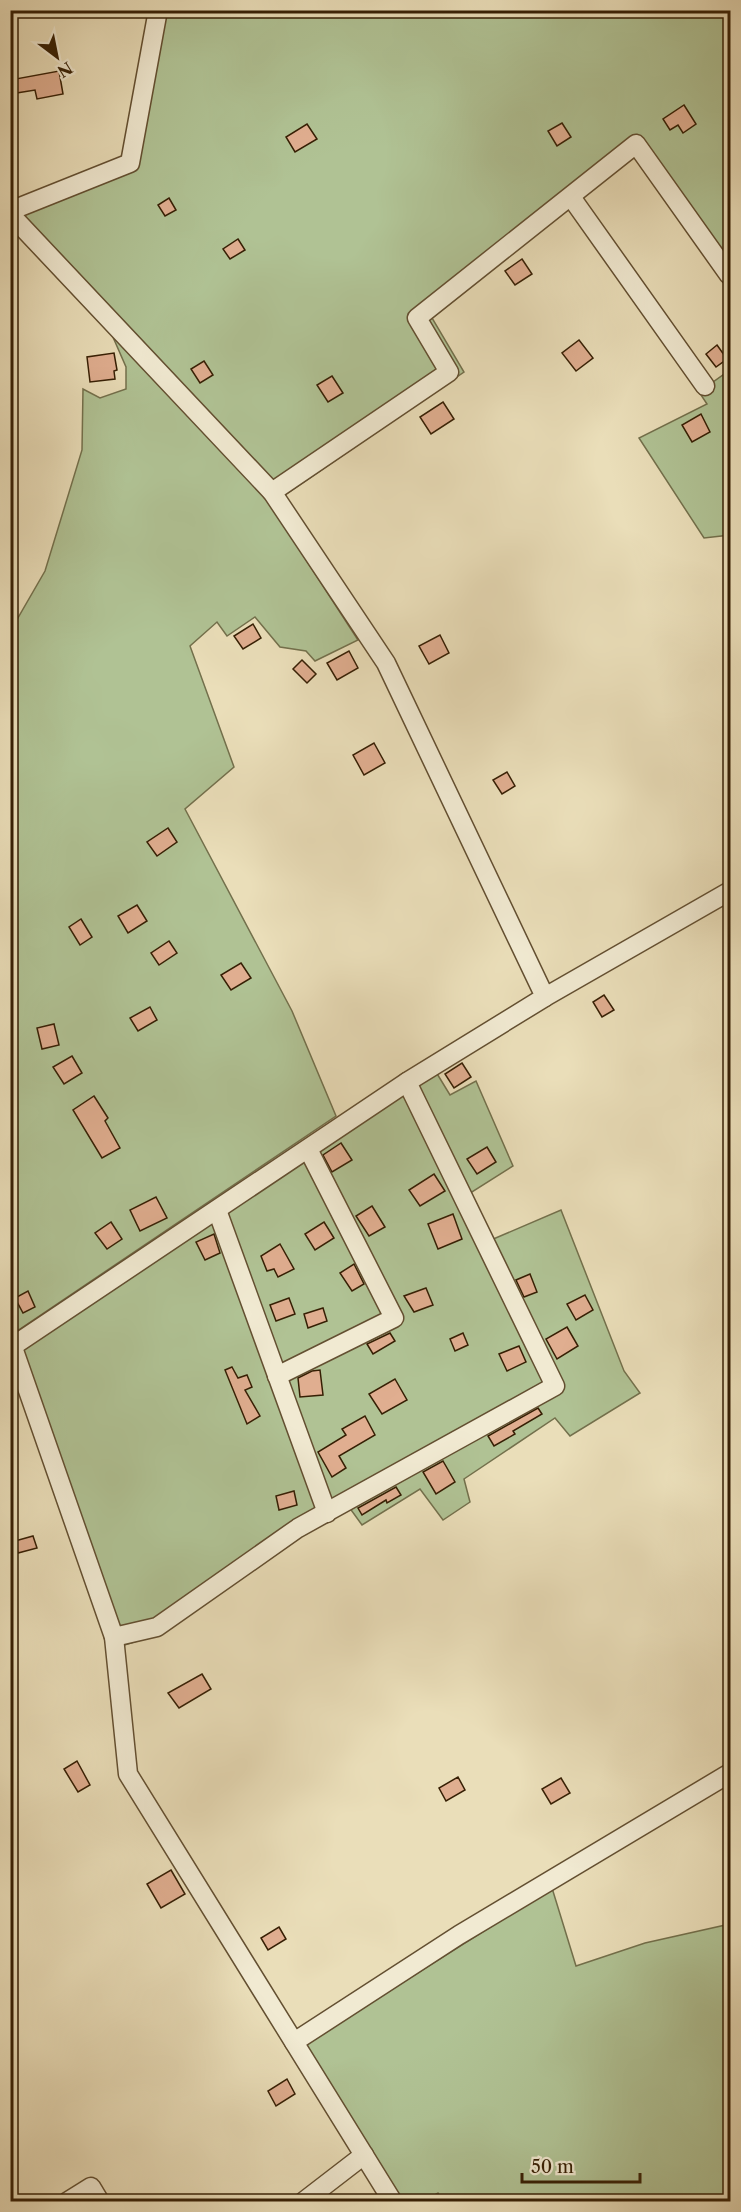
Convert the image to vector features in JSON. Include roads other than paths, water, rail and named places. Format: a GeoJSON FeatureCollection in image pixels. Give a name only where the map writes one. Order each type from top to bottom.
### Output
{"type":"FeatureCollection","features":[{"type":"Feature","properties":{"kind":"street"},"geometry":{"type":"LineString","coordinates":[[158,10],[130,163],[10,213],[272,492],[386,663],[545,997]]}},
{"type":"Feature","properties":{"kind":"street"},"geometry":{"type":"LineString","coordinates":[[272,492],[449,372],[417,318],[636,144],[729,275]]}},
{"type":"Feature","properties":{"kind":"street"},"geometry":{"type":"LineString","coordinates":[[571,197],[705,386]]}},
{"type":"Feature","properties":{"kind":"street"},"geometry":{"type":"LineString","coordinates":[[393,2202],[128,1773],[114,1637],[12,1343],[217,1210],[407,1082],[545,997],[730,891]]}},
{"type":"Feature","properties":{"kind":"street"},"geometry":{"type":"LineString","coordinates":[[114,1637],[157,1628],[288,1535],[555,1386],[407,1082]]}},
{"type":"Feature","properties":{"kind":"street"},"geometry":{"type":"LineString","coordinates":[[278,1376],[394,1318],[308,1149]]}},
{"type":"Feature","properties":{"kind":"street"},"geometry":{"type":"LineString","coordinates":[[217,1210],[327,1512]]}},
{"type":"Feature","properties":{"kind":"street"},"geometry":{"type":"LineString","coordinates":[[294,2042],[459,1935],[730,1773]]}},
{"type":"Feature","properties":{"kind":"street"},"geometry":{"type":"LineString","coordinates":[[303,2202],[364,2155]]}},
{"type":"Feature","properties":{"kind":"street"},"geometry":{"type":"LineString","coordinates":[[66,2202],[91,2187],[100,2202]]}}]}
